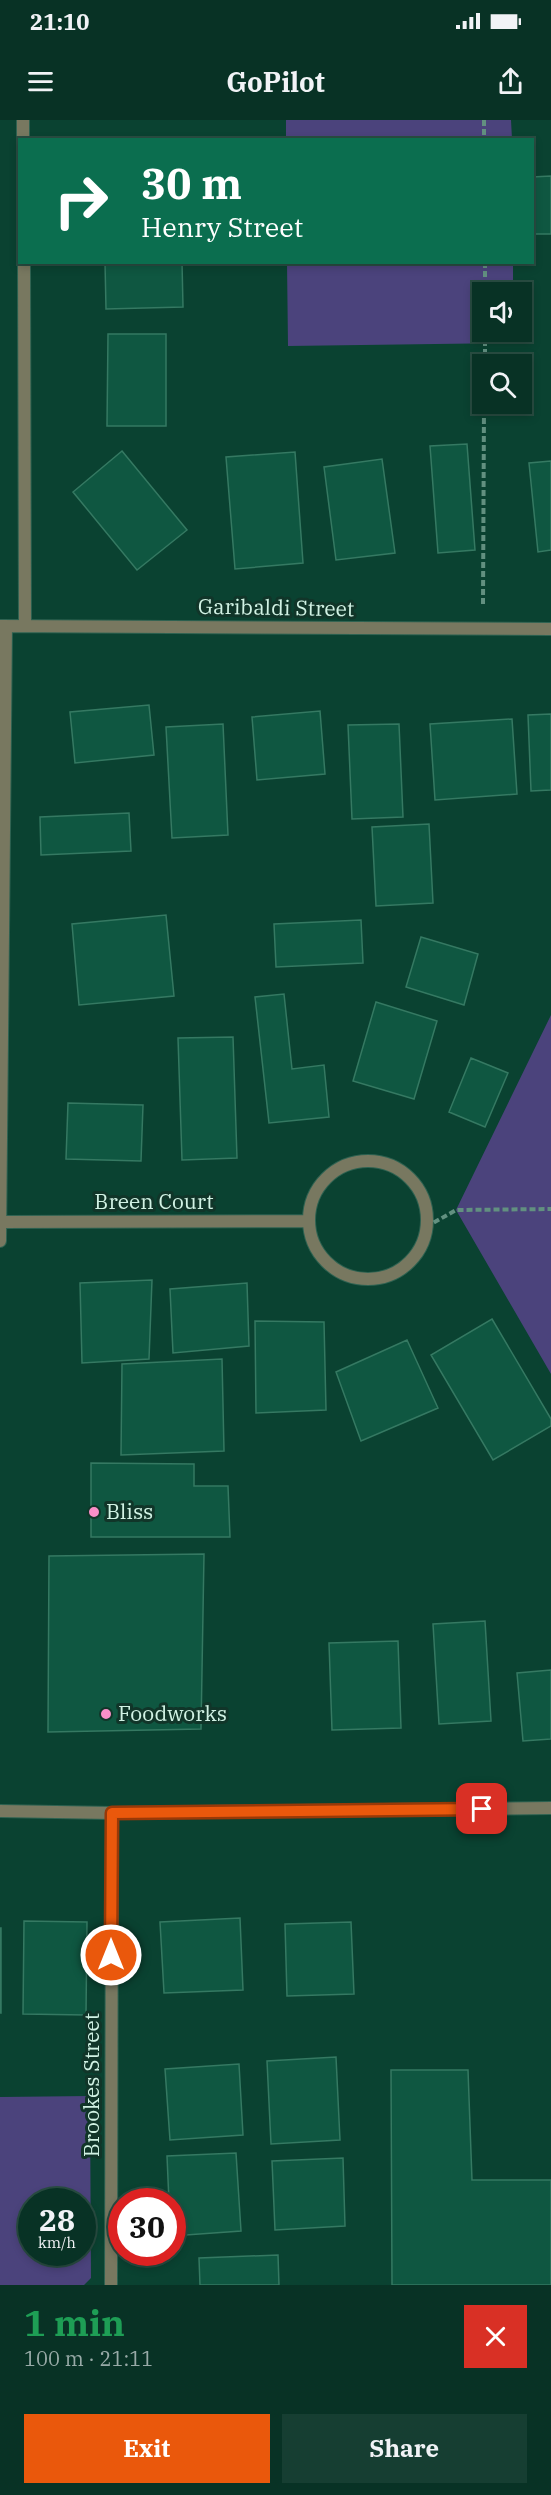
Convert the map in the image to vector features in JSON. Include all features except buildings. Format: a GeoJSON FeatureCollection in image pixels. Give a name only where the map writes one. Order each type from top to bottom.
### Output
{"type":"FeatureCollection","features":[{"type":"Feature","properties":{"kind":"street"},"geometry":{"type":"LineString","coordinates":[[23,120],[23,138]]}},
{"type":"Feature","properties":{"kind":"street"},"geometry":{"type":"LineString","coordinates":[[24,264],[26,625]]}},
{"type":"Feature","properties":{"kind":"street"},"geometry":{"type":"LineString","coordinates":[[0,1241],[3,626]]}},
{"type":"Feature","properties":{"kind":"street","name":"Garibaldi Street"},"geometry":{"type":"LineString","coordinates":[[3,626],[551,629]]}},
{"type":"Feature","properties":{"kind":"street"},"geometry":{"type":"LineString","coordinates":[[356,1161],[384,1162],[403,1171],[417,1186],[426,1205],[426,1227],[424,1240],[414,1258],[398,1272],[374,1280],[353,1278],[334,1270],[319,1255],[310,1236],[308,1221],[311,1201],[321,1182],[336,1169],[356,1161]]}},
{"type":"Feature","properties":{"kind":"street","name":"Breen Court"},"geometry":{"type":"LineString","coordinates":[[1,1222],[308,1221]]}},
{"type":"Feature","properties":{"kind":"street"},"geometry":{"type":"LineString","coordinates":[[0,1810],[112,1813],[551,1808]]}},
{"type":"Feature","properties":{"kind":"street","name":"Brookes Street"},"geometry":{"type":"LineString","coordinates":[[111,2285],[112,1813]]}},
{"type":"Feature","properties":{"kind":"path"},"geometry":{"type":"LineString","coordinates":[[484,120],[484,138]]}},
{"type":"Feature","properties":{"kind":"path"},"geometry":{"type":"LineString","coordinates":[[484,264],[485,282]]}},
{"type":"Feature","properties":{"kind":"path"},"geometry":{"type":"LineString","coordinates":[[483,630],[484,414]]}},
{"type":"Feature","properties":{"kind":"path"},"geometry":{"type":"LineString","coordinates":[[426,1227],[456,1210],[551,1209]]}},
{"type":"Feature","properties":{"kind":"shaded area"},"geometry":{"type":"Polygon","coordinates":[[[286,120],[511,120],[512,138],[286,138],[286,120]]]}},
{"type":"Feature","properties":{"kind":"shaded area"},"geometry":{"type":"Polygon","coordinates":[[[287,264],[513,264],[513,282],[472,282],[472,342],[514,343],[288,346],[287,264]]]}},
{"type":"Feature","properties":{"kind":"shaded area"},"geometry":{"type":"Polygon","coordinates":[[[551,1015],[551,1374],[456,1210],[551,1015]]]}},
{"type":"Feature","properties":{"kind":"shaded area"},"geometry":{"type":"Polygon","coordinates":[[[90,2096],[91,2188],[18,2188],[18,2266],[91,2266],[91,2278],[84,2285],[0,2285],[0,2097],[90,2096]]]}},
{"type":"Feature","properties":{"kind":"place","name":"Bliss"},"geometry":{"type":"Point","coordinates":[94,1512]}},
{"type":"Feature","properties":{"kind":"place","name":"Foodworks"},"geometry":{"type":"Point","coordinates":[106,1714]}},
{"type":"Feature","properties":{"kind":"route"},"geometry":{"type":"LineString","coordinates":[[111,1955],[112,1813],[482,1809]]}}]}
